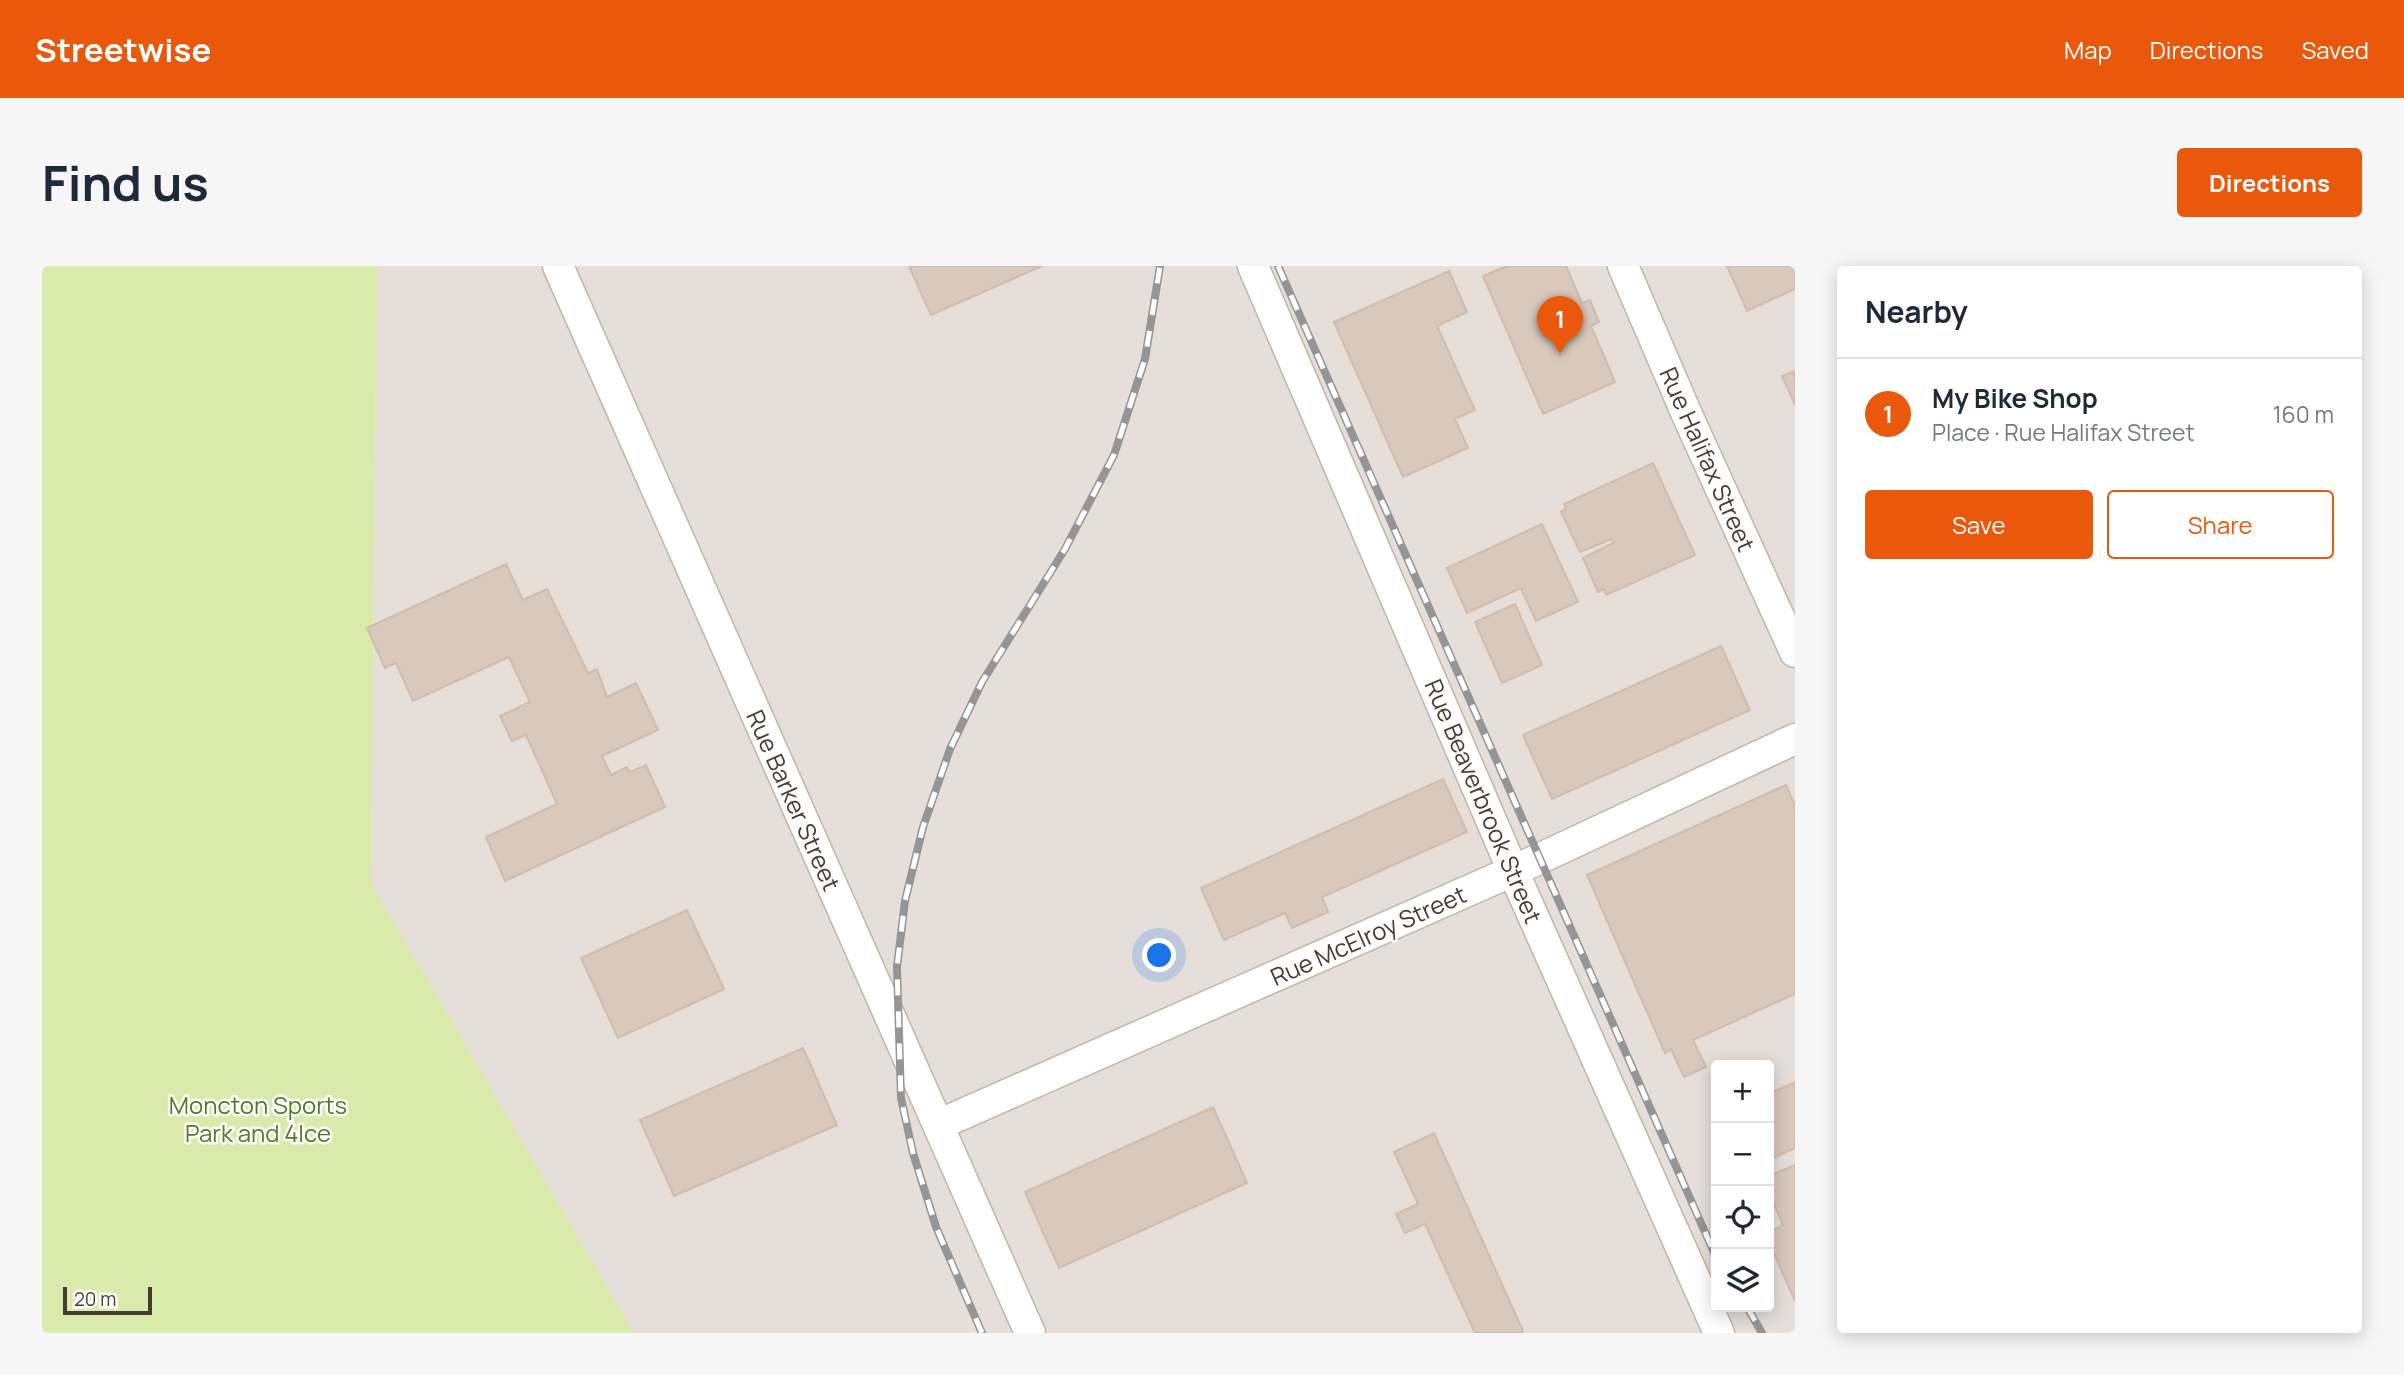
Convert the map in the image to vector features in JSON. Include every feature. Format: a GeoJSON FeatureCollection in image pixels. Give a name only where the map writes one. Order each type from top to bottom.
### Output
{"type":"FeatureCollection","features":[{"type":"Feature","properties":{"kind":"street","name":"Rue Barker Street"},"geometry":{"type":"LineString","coordinates":[[558,266],[1030,1333]]}},
{"type":"Feature","properties":{"kind":"street","name":"Rue Beaverbrook Street"},"geometry":{"type":"LineString","coordinates":[[1253,266],[1513,871],[1719,1333]]}},
{"type":"Feature","properties":{"kind":"street","name":"Rue Halifax Street"},"geometry":{"type":"LineString","coordinates":[[1623,266],[1710,466],[1786,608],[1795,652]]}},
{"type":"Feature","properties":{"kind":"street","name":"Rue McElroy Street"},"geometry":{"type":"LineString","coordinates":[[938,1125],[1513,871],[1795,739]]}},
{"type":"Feature","properties":{"kind":"shaded area"},"geometry":{"type":"Polygon","coordinates":[[[377,266],[1795,266],[1795,1333],[634,1333],[371,883],[377,266]]]}},
{"type":"Feature","properties":{"kind":"green space","name":"Moncton Sports Park and 4Ice"},"geometry":{"type":"Polygon","coordinates":[[[42,266],[377,266],[371,883],[634,1333],[42,1333],[42,266]]]}},
{"type":"Feature","properties":{"kind":"building"},"geometry":{"type":"Polygon","coordinates":[[[909,266],[1042,266],[931,315],[909,266]]]}},
{"type":"Feature","properties":{"kind":"building"},"geometry":{"type":"Polygon","coordinates":[[[1507,266],[1566,266],[1582,303],[1590,300],[1599,322],[1591,326],[1615,382],[1543,414],[1483,276],[1507,266]]]}},
{"type":"Feature","properties":{"kind":"building"},"geometry":{"type":"Polygon","coordinates":[[[1727,266],[1795,266],[1795,289],[1747,311],[1727,266]]]}},
{"type":"Feature","properties":{"kind":"building"},"geometry":{"type":"Polygon","coordinates":[[[1449,271],[1467,312],[1437,326],[1475,410],[1455,419],[1468,448],[1403,477],[1334,322],[1449,271]]]}},
{"type":"Feature","properties":{"kind":"building"},"geometry":{"type":"Polygon","coordinates":[[[1795,371],[1795,405],[1782,376],[1795,371]]]}},
{"type":"Feature","properties":{"kind":"building"},"geometry":{"type":"Polygon","coordinates":[[[1653,463],[1695,555],[1606,595],[1604,589],[1598,592],[1583,558],[1613,543],[1612,539],[1580,552],[1561,512],[1566,509],[1564,504],[1653,463]]]}},
{"type":"Feature","properties":{"kind":"building"},"geometry":{"type":"Polygon","coordinates":[[[1542,524],[1578,602],[1536,621],[1521,588],[1467,613],[1447,568],[1542,524]]]}},
{"type":"Feature","properties":{"kind":"building"},"geometry":{"type":"Polygon","coordinates":[[[506,564],[523,600],[547,589],[588,673],[597,669],[607,697],[636,683],[658,730],[602,756],[611,775],[627,767],[630,772],[646,765],[665,807],[505,881],[486,837],[557,804],[526,735],[512,741],[500,716],[530,702],[509,657],[413,701],[396,663],[385,668],[367,628],[506,564]]]}},
{"type":"Feature","properties":{"kind":"building"},"geometry":{"type":"Polygon","coordinates":[[[1515,604],[1542,665],[1502,683],[1475,622],[1515,604]]]}},
{"type":"Feature","properties":{"kind":"building"},"geometry":{"type":"Polygon","coordinates":[[[1721,646],[1750,710],[1552,799],[1523,735],[1721,646]]]}},
{"type":"Feature","properties":{"kind":"building"},"geometry":{"type":"Polygon","coordinates":[[[1443,779],[1467,832],[1322,897],[1328,912],[1292,928],[1285,913],[1224,940],[1201,888],[1443,779]]]}},
{"type":"Feature","properties":{"kind":"building"},"geometry":{"type":"Polygon","coordinates":[[[1786,785],[1795,806],[1795,994],[1693,1040],[1706,1067],[1684,1077],[1671,1049],[1665,1053],[1587,875],[1786,785]]]}},
{"type":"Feature","properties":{"kind":"building"},"geometry":{"type":"Polygon","coordinates":[[[687,910],[724,989],[618,1038],[581,958],[687,910]]]}},
{"type":"Feature","properties":{"kind":"building"},"geometry":{"type":"Polygon","coordinates":[[[803,1048],[837,1125],[674,1196],[640,1120],[803,1048]]]}},
{"type":"Feature","properties":{"kind":"building"},"geometry":{"type":"Polygon","coordinates":[[[1795,1082],[1795,1148],[1774,1158],[1774,1123],[1774,1092],[1795,1082]]]}},
{"type":"Feature","properties":{"kind":"building"},"geometry":{"type":"Polygon","coordinates":[[[1213,1107],[1247,1183],[1059,1268],[1025,1192],[1213,1107]]]}},
{"type":"Feature","properties":{"kind":"building"},"geometry":{"type":"Polygon","coordinates":[[[1434,1133],[1523,1331],[1520,1333],[1475,1333],[1425,1224],[1405,1233],[1396,1214],[1418,1204],[1394,1152],[1434,1133]]]}},
{"type":"Feature","properties":{"kind":"building"},"geometry":{"type":"Polygon","coordinates":[[[1795,1165],[1795,1301],[1774,1253],[1774,1230],[1783,1225],[1774,1204],[1774,1174],[1795,1165]]]}},
{"type":"Feature","properties":{"kind":"railway"},"geometry":{"type":"LineString","coordinates":[[982,1333],[936,1227],[913,1153],[901,1098],[897,967],[905,901],[923,827],[950,749],[982,682],[1065,549],[1114,455],[1145,359],[1160,266]]}},
{"type":"Feature","properties":{"kind":"railway"},"geometry":{"type":"LineString","coordinates":[[1278,266],[1712,1249]]}},
{"type":"Feature","properties":{"kind":"railway"},"geometry":{"type":"LineString","coordinates":[[1750,1312],[1762,1333]]}},
{"type":"Feature","properties":{"kind":"place","name":"My Bike Shop"},"geometry":{"type":"Point","coordinates":[1560,354]}}]}
